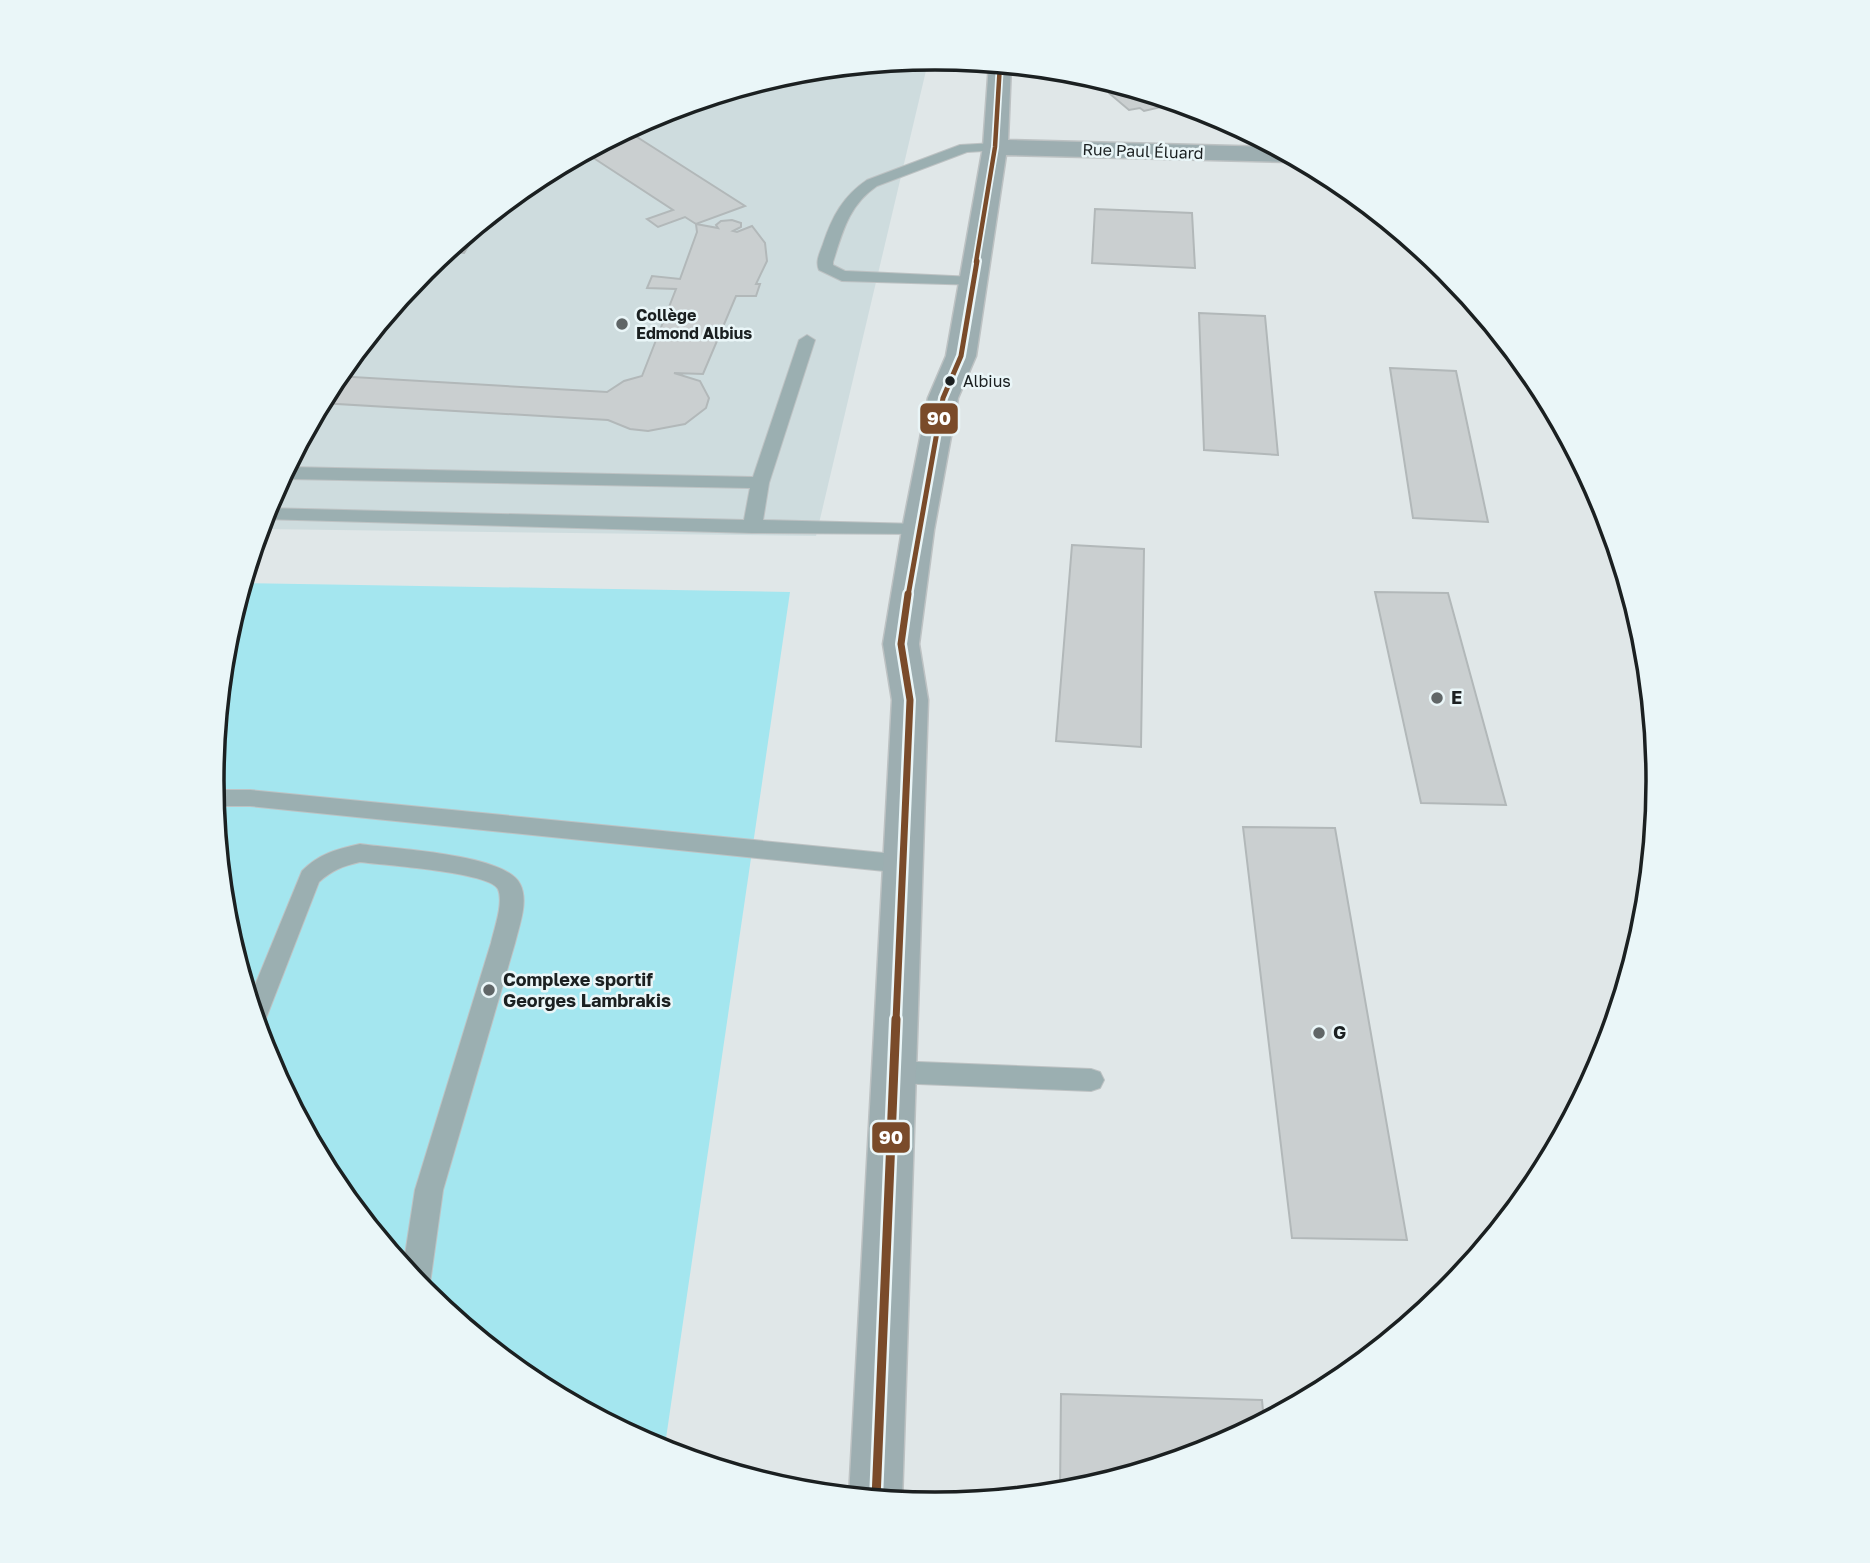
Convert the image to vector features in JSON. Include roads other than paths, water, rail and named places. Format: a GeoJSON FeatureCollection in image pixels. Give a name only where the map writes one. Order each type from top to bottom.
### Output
{"type":"FeatureCollection","features":[{"type":"Feature","properties":{"kind":"street"},"geometry":{"type":"LineString","coordinates":[[876,1490],[910,700],[901,644],[918,530],[943,398],[961,356],[974,282],[995,147],[999,74]]}},
{"type":"Feature","properties":{"kind":"street","name":"Rue Paul Éluard"},"geometry":{"type":"LineString","coordinates":[[995,147],[1271,154]]}},
{"type":"Feature","properties":{"kind":"lane"},"geometry":{"type":"LineString","coordinates":[[974,282],[842,276],[825,267],[825,262],[845,207],[859,190],[965,148],[995,147]]}},
{"type":"Feature","properties":{"kind":"lane"},"geometry":{"type":"LineString","coordinates":[[752,527],[760,483],[807,340]]}},
{"type":"Feature","properties":{"kind":"lane"},"geometry":{"type":"LineString","coordinates":[[294,473],[760,483]]}},
{"type":"Feature","properties":{"kind":"lane"},"geometry":{"type":"LineString","coordinates":[[276,514],[918,530]]}},
{"type":"Feature","properties":{"kind":"lane"},"geometry":{"type":"LineString","coordinates":[[224,798],[263,799],[904,864]]}},
{"type":"Feature","properties":{"kind":"lane"},"geometry":{"type":"LineString","coordinates":[[259,1005],[300,896],[310,877],[323,865],[360,853],[468,867],[500,876],[510,887],[511,904],[503,943],[429,1190],[417,1269]]}},
{"type":"Feature","properties":{"kind":"lane"},"geometry":{"type":"LineString","coordinates":[[894,1072],[1091,1080]]}},
{"type":"Feature","properties":{"kind":"place","name":"Collège Edmond Albius"},"geometry":{"type":"Point","coordinates":[622,324]}},
{"type":"Feature","properties":{"kind":"place","name":"Albius"},"geometry":{"type":"Point","coordinates":[950,381]}},
{"type":"Feature","properties":{"kind":"place","name":"E"},"geometry":{"type":"Point","coordinates":[1437,698]}},
{"type":"Feature","properties":{"kind":"place","name":"Complexe sportif Georges Lambrakis"},"geometry":{"type":"Point","coordinates":[489,990]}},
{"type":"Feature","properties":{"kind":"place","name":"G"},"geometry":{"type":"Point","coordinates":[1319,1033]}}]}
